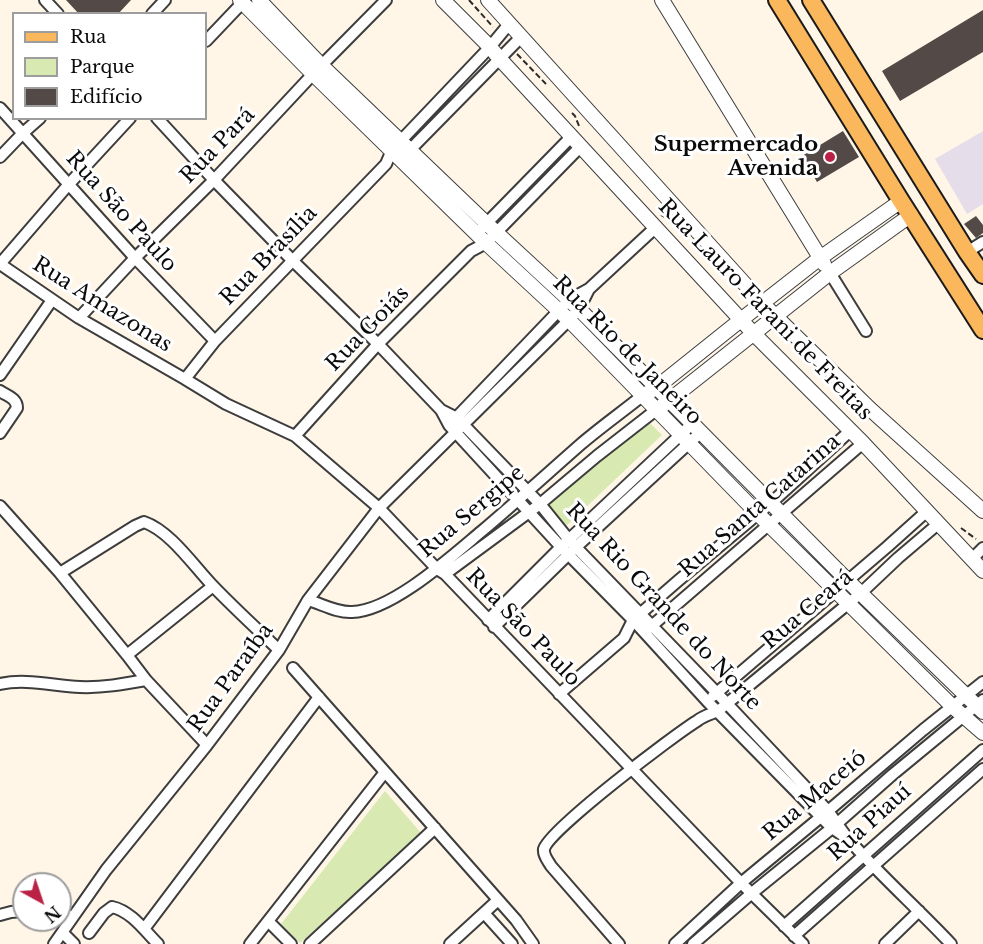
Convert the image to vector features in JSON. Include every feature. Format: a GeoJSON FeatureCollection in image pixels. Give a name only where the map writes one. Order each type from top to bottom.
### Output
{"type":"FeatureCollection","features":[{"type":"Feature","properties":{"kind":"main road"},"geometry":{"type":"LineString","coordinates":[[777,0],[983,330]]}},
{"type":"Feature","properties":{"kind":"main road"},"geometry":{"type":"LineString","coordinates":[[792,24],[802,28],[811,26],[818,17],[815,5]]}},
{"type":"Feature","properties":{"kind":"main road"},"geometry":{"type":"LineString","coordinates":[[815,5],[983,275]]}},
{"type":"Feature","properties":{"kind":"main road"},"geometry":{"type":"LineString","coordinates":[[820,68],[823,57],[829,52],[844,52]]}},
{"type":"Feature","properties":{"kind":"street"},"geometry":{"type":"LineString","coordinates":[[45,0],[56,12]]}},
{"type":"Feature","properties":{"kind":"street"},"geometry":{"type":"LineString","coordinates":[[154,12],[165,0]]}},
{"type":"Feature","properties":{"kind":"street","name":"Rua Rio de Janeiro"},"geometry":{"type":"LineString","coordinates":[[259,0],[317,70]]}},
{"type":"Feature","properties":{"kind":"street","name":"Rua Pará"},"geometry":{"type":"LineString","coordinates":[[79,318],[386,0]]}},
{"type":"Feature","properties":{"kind":"street","name":"Rua Lauro Farani de Freitas"},"geometry":{"type":"LineString","coordinates":[[443,0],[495,53],[754,334],[863,443],[983,571]]}},
{"type":"Feature","properties":{"kind":"street","name":"Rua Lauro Farani de Freitas"},"geometry":{"type":"LineString","coordinates":[[488,0],[762,303],[870,409],[983,511]]}},
{"type":"Feature","properties":{"kind":"street"},"geometry":{"type":"LineString","coordinates":[[662,0],[866,331]]}},
{"type":"Feature","properties":{"kind":"street"},"geometry":{"type":"LineString","coordinates":[[207,39],[243,1]]}},
{"type":"Feature","properties":{"kind":"street","name":"Rua Rio de Janeiro"},"geometry":{"type":"LineString","coordinates":[[243,1],[487,233],[758,514],[952,707],[983,733]]}},
{"type":"Feature","properties":{"kind":"street","name":"Rua Brasília"},"geometry":{"type":"LineString","coordinates":[[495,53],[510,24]]}},
{"type":"Feature","properties":{"kind":"street","name":"Rua Brasília"},"geometry":{"type":"LineString","coordinates":[[185,379],[215,341],[386,164],[495,53],[520,37]]}},
{"type":"Feature","properties":{"kind":"street","name":"Rua São Paulo"},"geometry":{"type":"LineString","coordinates":[[0,108],[135,258],[215,341]]}},
{"type":"Feature","properties":{"kind":"street"},"geometry":{"type":"LineString","coordinates":[[0,157],[38,120]]}},
{"type":"Feature","properties":{"kind":"street"},"geometry":{"type":"LineString","coordinates":[[0,264],[128,120]]}},
{"type":"Feature","properties":{"kind":"street","name":"Rua Rio Grande do Norte"},"geometry":{"type":"LineString","coordinates":[[159,120],[214,180],[441,410],[528,491],[540,504],[569,547]]}},
{"type":"Feature","properties":{"kind":"street","name":"Rua Goiás"},"geometry":{"type":"LineString","coordinates":[[295,436],[378,344],[576,141]]}},
{"type":"Feature","properties":{"kind":"street"},"geometry":{"type":"LineString","coordinates":[[642,396],[657,387],[820,258],[906,208]]}},
{"type":"Feature","properties":{"kind":"street"},"geometry":{"type":"LineString","coordinates":[[656,410],[830,273],[906,208]]}},
{"type":"Feature","properties":{"kind":"street"},"geometry":{"type":"LineString","coordinates":[[457,425],[574,304],[656,227]]}},
{"type":"Feature","properties":{"kind":"street","name":"Rua Rio de Janeiro"},"geometry":{"type":"LineString","coordinates":[[487,233],[574,304],[848,581],[977,704]]}},
{"type":"Feature","properties":{"kind":"street"},"geometry":{"type":"LineString","coordinates":[[967,252],[983,242]]}},
{"type":"Feature","properties":{"kind":"street","name":"Rua Amazonas"},"geometry":{"type":"LineString","coordinates":[[0,264],[79,318],[185,379]]}},
{"type":"Feature","properties":{"kind":"street"},"geometry":{"type":"LineString","coordinates":[[0,375],[52,300]]}},
{"type":"Feature","properties":{"kind":"street","name":"Rua São Paulo"},"geometry":{"type":"LineString","coordinates":[[185,379],[226,404],[295,436],[379,508],[741,883],[799,940]]}},
{"type":"Feature","properties":{"kind":"street"},"geometry":{"type":"LineString","coordinates":[[0,392],[17,404],[0,433]]}},
{"type":"Feature","properties":{"kind":"street","name":"Rua Sergipe"},"geometry":{"type":"LineString","coordinates":[[441,572],[528,491],[642,396]]}},
{"type":"Feature","properties":{"kind":"street","name":"Rua Sergipe"},"geometry":{"type":"LineString","coordinates":[[308,600],[336,610],[352,612],[375,607],[441,572],[530,512],[656,410]]}},
{"type":"Feature","properties":{"kind":"street","name":"Rua Rio Grande do Norte"},"geometry":{"type":"LineString","coordinates":[[457,425],[518,500],[569,547],[637,617],[684,668],[707,701],[722,707]]}},
{"type":"Feature","properties":{"kind":"street","name":"Rua Paraíba"},"geometry":{"type":"LineString","coordinates":[[54,944],[106,870],[207,745],[279,650],[308,600],[379,508],[446,440],[457,425]]}},
{"type":"Feature","properties":{"kind":"street"},"geometry":{"type":"LineString","coordinates":[[491,624],[696,428]]}},
{"type":"Feature","properties":{"kind":"street","name":"Rua Santa Catarina"},"geometry":{"type":"LineString","coordinates":[[559,694],[624,638],[637,617],[771,503],[850,430]]}},
{"type":"Feature","properties":{"kind":"street"},"geometry":{"type":"LineString","coordinates":[[584,442],[597,456]]}},
{"type":"Feature","properties":{"kind":"street","name":"Rua Santa Catarina"},"geometry":{"type":"LineString","coordinates":[[624,638],[648,629],[863,443]]}},
{"type":"Feature","properties":{"kind":"street"},"geometry":{"type":"LineString","coordinates":[[813,464],[825,477]]}},
{"type":"Feature","properties":{"kind":"street"},"geometry":{"type":"LineString","coordinates":[[0,506],[60,573],[146,680],[207,745]]}},
{"type":"Feature","properties":{"kind":"street","name":"Rua Ceará"},"geometry":{"type":"LineString","coordinates":[[698,720],[707,701],[926,512]]}},
{"type":"Feature","properties":{"kind":"street"},"geometry":{"type":"LineString","coordinates":[[60,573],[144,522],[165,534],[213,586],[279,650]]}},
{"type":"Feature","properties":{"kind":"street","name":"Rua Ceará"},"geometry":{"type":"LineString","coordinates":[[619,944],[544,855],[544,849],[559,829],[632,769],[698,720],[722,707],[861,593],[938,524]]}},
{"type":"Feature","properties":{"kind":"street"},"geometry":{"type":"LineString","coordinates":[[887,547],[898,558]]}},
{"type":"Feature","properties":{"kind":"street"},"geometry":{"type":"LineString","coordinates":[[972,559],[983,548]]}},
{"type":"Feature","properties":{"kind":"street"},"geometry":{"type":"LineString","coordinates":[[679,580],[689,592]]}},
{"type":"Feature","properties":{"kind":"street"},"geometry":{"type":"LineString","coordinates":[[127,655],[213,586]]}},
{"type":"Feature","properties":{"kind":"street"},"geometry":{"type":"LineString","coordinates":[[293,668],[516,920],[533,944]]}},
{"type":"Feature","properties":{"kind":"street","name":"Rua Rio Grande do Norte"},"geometry":{"type":"LineString","coordinates":[[684,668],[717,693],[722,707],[873,866],[951,944]]}},
{"type":"Feature","properties":{"kind":"street"},"geometry":{"type":"LineString","coordinates":[[1,682],[98,687],[146,680]]}},
{"type":"Feature","properties":{"kind":"street","name":"Rua Maceió"},"geometry":{"type":"LineString","coordinates":[[693,944],[964,716],[977,704],[983,682]]}},
{"type":"Feature","properties":{"kind":"street"},"geometry":{"type":"LineString","coordinates":[[144,929],[319,697]]}},
{"type":"Feature","properties":{"kind":"street","name":"Rua Maceió"},"geometry":{"type":"LineString","coordinates":[[675,944],[741,883],[923,730],[952,707],[977,704]]}},
{"type":"Feature","properties":{"kind":"street"},"geometry":{"type":"LineString","coordinates":[[923,730],[934,742]]}},
{"type":"Feature","properties":{"kind":"street","name":"Rua Piauí"},"geometry":{"type":"LineString","coordinates":[[783,926],[983,750]]}},
{"type":"Feature","properties":{"kind":"street"},"geometry":{"type":"LineString","coordinates":[[882,765],[892,775]]}},
{"type":"Feature","properties":{"kind":"street"},"geometry":{"type":"LineString","coordinates":[[959,770],[970,781]]}},
{"type":"Feature","properties":{"kind":"street","name":"Rua Piauí"},"geometry":{"type":"LineString","coordinates":[[799,940],[873,866],[983,770]]}},
{"type":"Feature","properties":{"kind":"street"},"geometry":{"type":"LineString","coordinates":[[250,944],[385,772]]}},
{"type":"Feature","properties":{"kind":"street"},"geometry":{"type":"LineString","coordinates":[[913,810],[924,821]]}},
{"type":"Feature","properties":{"kind":"street"},"geometry":{"type":"LineString","coordinates":[[310,944],[435,828]]}},
{"type":"Feature","properties":{"kind":"street"},"geometry":{"type":"LineString","coordinates":[[450,944],[498,900]]}},
{"type":"Feature","properties":{"kind":"street"},"geometry":{"type":"LineString","coordinates":[[89,933],[104,913],[112,907],[125,913],[158,944]]}},
{"type":"Feature","properties":{"kind":"street"},"geometry":{"type":"LineString","coordinates":[[885,944],[919,910]]}},
{"type":"Feature","properties":{"kind":"street"},"geometry":{"type":"LineString","coordinates":[[484,913],[512,944]]}},
{"type":"Feature","properties":{"kind":"street"},"geometry":{"type":"LineString","coordinates":[[268,921],[291,944]]}},
{"type":"Feature","properties":{"kind":"street"},"geometry":{"type":"LineString","coordinates":[[63,933],[74,944]]}},
{"type":"Feature","properties":{"kind":"shaded area"},"geometry":{"type":"Polygon","coordinates":[[[983,131],[983,204],[967,214],[935,159],[983,131]]]}},
{"type":"Feature","properties":{"kind":"green space"},"geometry":{"type":"Polygon","coordinates":[[[648,421],[662,435],[564,528],[546,507],[648,421]]]}},
{"type":"Feature","properties":{"kind":"green space"},"geometry":{"type":"Polygon","coordinates":[[[385,791],[421,833],[300,943],[281,924],[385,791]]]}},
{"type":"Feature","properties":{"kind":"building"},"geometry":{"type":"Polygon","coordinates":[[[66,0],[131,0],[120,12],[77,12],[66,0]]]}},
{"type":"Feature","properties":{"kind":"building"},"geometry":{"type":"Polygon","coordinates":[[[983,10],[983,52],[900,101],[882,71],[983,10]]]}},
{"type":"Feature","properties":{"kind":"building","name":"Supermercado Avenida"},"geometry":{"type":"Polygon","coordinates":[[[843,131],[859,157],[817,182],[802,156],[843,131]]]}},
{"type":"Feature","properties":{"kind":"building"},"geometry":{"type":"Polygon","coordinates":[[[976,216],[983,225],[983,233],[976,238],[964,224],[976,216]]]}},
{"type":"Feature","properties":{"kind":"place","name":"Supermercado Avenida"},"geometry":{"type":"Point","coordinates":[830,157]}}]}
